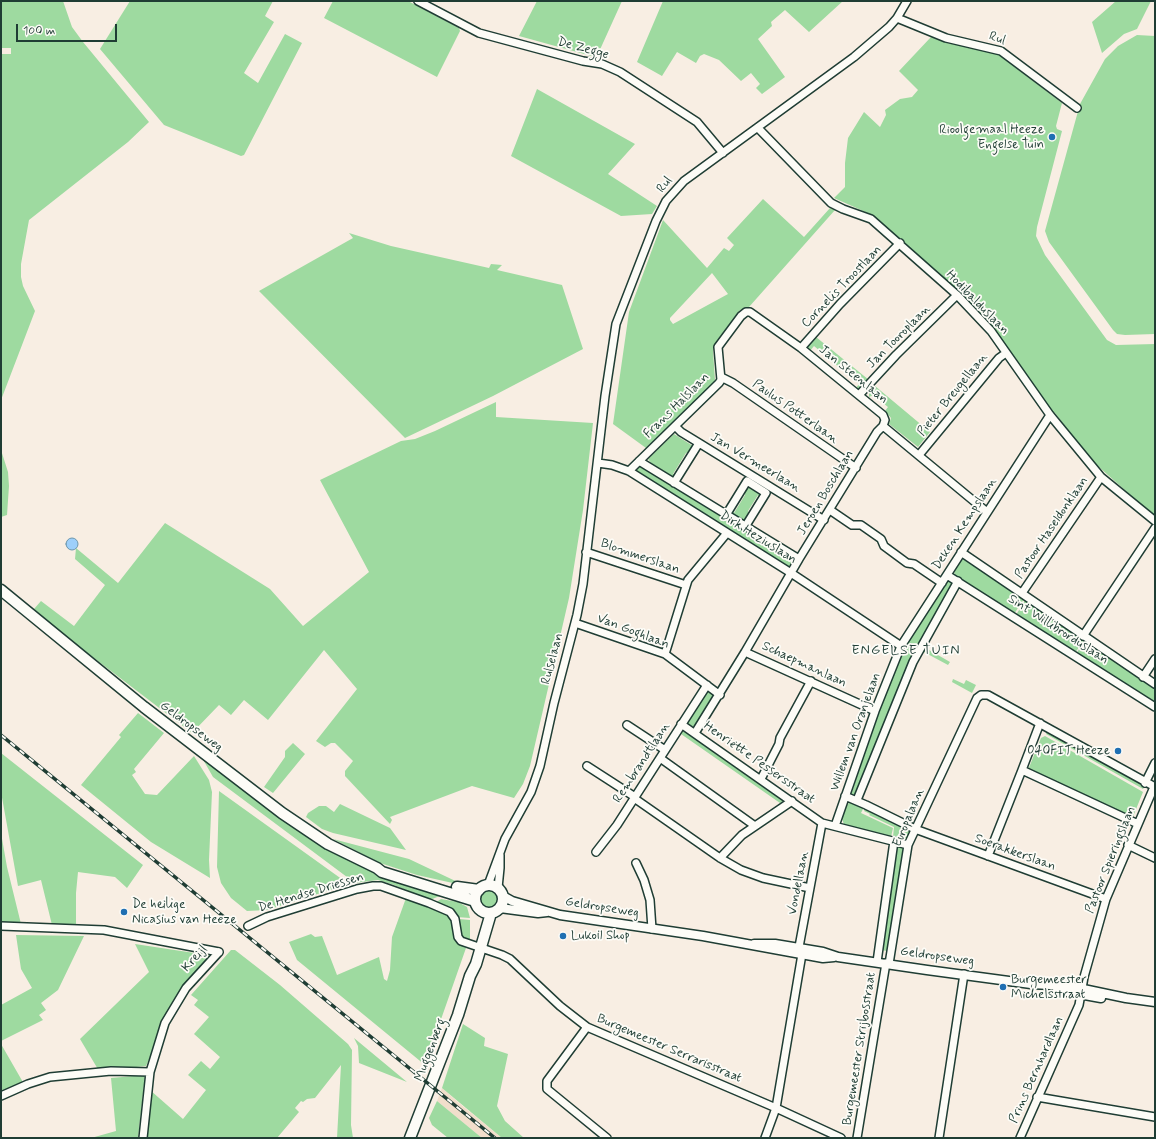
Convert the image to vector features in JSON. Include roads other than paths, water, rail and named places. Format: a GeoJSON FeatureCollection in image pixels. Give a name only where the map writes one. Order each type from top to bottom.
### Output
{"type":"FeatureCollection","features":[{"type":"Feature","properties":{"kind":"main road","name":"Geldropseweg"},"geometry":{"type":"LineString","coordinates":[[1,590],[144,707],[282,813],[328,844],[377,868],[382,872],[475,901]]}},
{"type":"Feature","properties":{"kind":"main road","name":"Geldropseweg"},"geometry":{"type":"LineString","coordinates":[[377,868],[383,868],[469,890],[479,890]]}},
{"type":"Feature","properties":{"kind":"main road"},"geometry":{"type":"LineString","coordinates":[[491,910],[475,901],[479,890],[496,890]]}},
{"type":"Feature","properties":{"kind":"main road","name":"Muggenberg"},"geometry":{"type":"LineString","coordinates":[[410,1136],[458,1015],[470,976],[476,964],[478,947],[491,910],[496,890]]}},
{"type":"Feature","properties":{"kind":"street","name":"De Zegge"},"geometry":{"type":"LineString","coordinates":[[418,1],[479,33],[583,61],[602,64],[620,72],[697,122],[723,153]]}},
{"type":"Feature","properties":{"kind":"street","name":"Rul"},"geometry":{"type":"LineString","coordinates":[[598,463],[616,324],[656,221],[666,201],[684,181],[854,57],[898,18],[907,1]]}},
{"type":"Feature","properties":{"kind":"street","name":"Rul"},"geometry":{"type":"LineString","coordinates":[[898,18],[946,38],[1001,51],[1077,108]]}},
{"type":"Feature","properties":{"kind":"street","name":"Hodibalduslaan"},"geometry":{"type":"LineString","coordinates":[[758,128],[831,203],[871,219],[900,243],[957,295],[991,331],[1050,415],[1101,476],[1155,521]]}},
{"type":"Feature","properties":{"kind":"street","name":"Cornelis Troostlaan"},"geometry":{"type":"LineString","coordinates":[[801,348],[840,304],[900,243]]}},
{"type":"Feature","properties":{"kind":"street","name":"Jan Tooroplaan"},"geometry":{"type":"LineString","coordinates":[[859,395],[896,355],[957,295]]}},
{"type":"Feature","properties":{"kind":"street","name":"Jan Steenlaan"},"geometry":{"type":"LineString","coordinates":[[746,312],[754,313],[801,348],[859,395],[883,415],[885,420],[883,426],[988,512]]}},
{"type":"Feature","properties":{"kind":"street","name":"Frans Halslaan"},"geometry":{"type":"LineString","coordinates":[[629,471],[719,383],[718,347],[741,316],[746,312]]}},
{"type":"Feature","properties":{"kind":"street","name":"Pieter Breugellaan"},"geometry":{"type":"LineString","coordinates":[[919,455],[999,358],[1006,352]]}},
{"type":"Feature","properties":{"kind":"street","name":"Paulus Potterlaan"},"geometry":{"type":"LineString","coordinates":[[720,377],[733,383],[856,468]]}},
{"type":"Feature","properties":{"kind":"street","name":"Deken Kempslaan"},"geometry":{"type":"LineString","coordinates":[[901,646],[1050,415]]}},
{"type":"Feature","properties":{"kind":"street","name":"Jan Vermeerlaan"},"geometry":{"type":"LineString","coordinates":[[675,426],[681,432],[824,520]]}},
{"type":"Feature","properties":{"kind":"street","name":"Jeroen Boschlaan"},"geometry":{"type":"LineString","coordinates":[[791,573],[883,426]]}},
{"type":"Feature","properties":{"kind":"street"},"geometry":{"type":"LineString","coordinates":[[674,483],[699,443]]}},
{"type":"Feature","properties":{"kind":"street","name":"Dirk Heziuslaan"},"geometry":{"type":"LineString","coordinates":[[639,461],[799,559]]}},
{"type":"Feature","properties":{"kind":"street","name":"Dirk Heziuslaan"},"geometry":{"type":"LineString","coordinates":[[598,463],[612,465],[629,471],[791,573],[901,646]]}},
{"type":"Feature","properties":{"kind":"street","name":"Rulselaan"},"geometry":{"type":"LineString","coordinates":[[496,890],[500,868],[500,853],[509,829],[531,792],[536,778],[575,623],[598,463]]}},
{"type":"Feature","properties":{"kind":"street","name":"Pastoor Haseldonklaan"},"geometry":{"type":"LineString","coordinates":[[1022,593],[1101,476]]}},
{"type":"Feature","properties":{"kind":"street","name":"Dirk Heziuslaan"},"geometry":{"type":"LineString","coordinates":[[726,515],[747,481],[766,493],[745,527]]}},
{"type":"Feature","properties":{"kind":"street"},"geometry":{"type":"LineString","coordinates":[[830,510],[852,525],[862,525],[881,539],[884,546],[907,563],[914,564],[942,583]]}},
{"type":"Feature","properties":{"kind":"street"},"geometry":{"type":"LineString","coordinates":[[1083,636],[1155,528]]}},
{"type":"Feature","properties":{"kind":"street"},"geometry":{"type":"LineString","coordinates":[[665,654],[686,585],[692,574],[726,533]]}},
{"type":"Feature","properties":{"kind":"street","name":"Blommerslaan"},"geometry":{"type":"LineString","coordinates":[[586,552],[686,585]]}},
{"type":"Feature","properties":{"kind":"street","name":"Sint Willibrorduslaan"},"geometry":{"type":"LineString","coordinates":[[961,552],[1155,684]]}},
{"type":"Feature","properties":{"kind":"street"},"geometry":{"type":"LineString","coordinates":[[695,733],[720,694],[791,573]]}},
{"type":"Feature","properties":{"kind":"street","name":"Sint Willibrorduslaan"},"geometry":{"type":"LineString","coordinates":[[947,575],[1155,707]]}},
{"type":"Feature","properties":{"kind":"street","name":"Deken Kempslaan"},"geometry":{"type":"LineString","coordinates":[[918,651],[958,581]]}},
{"type":"Feature","properties":{"kind":"street","name":"Van Goghlaan"},"geometry":{"type":"LineString","coordinates":[[575,623],[665,654],[720,694]]}},
{"type":"Feature","properties":{"kind":"street","name":"Willem van Oranjelaan"},"geometry":{"type":"LineString","coordinates":[[835,826],[875,711],[901,646]]}},
{"type":"Feature","properties":{"kind":"street","name":"Willem van Oranjelaan"},"geometry":{"type":"LineString","coordinates":[[857,800],[918,651]]}},
{"type":"Feature","properties":{"kind":"street","name":"Schaepmanlaan"},"geometry":{"type":"LineString","coordinates":[[745,652],[875,711]]}},
{"type":"Feature","properties":{"kind":"street"},"geometry":{"type":"LineString","coordinates":[[1143,677],[1155,659]]}},
{"type":"Feature","properties":{"kind":"street"},"geometry":{"type":"LineString","coordinates":[[761,779],[779,744],[780,738],[811,681]]}},
{"type":"Feature","properties":{"kind":"street","name":"Rembrandtlaan"},"geometry":{"type":"LineString","coordinates":[[596,852],[634,798],[706,685]]}},
{"type":"Feature","properties":{"kind":"street","name":"Europalaan"},"geometry":{"type":"LineString","coordinates":[[888,963],[908,845],[977,698],[983,694],[1040,723]]}},
{"type":"Feature","properties":{"kind":"street"},"geometry":{"type":"LineString","coordinates":[[988,856],[1040,723],[1154,787]]}},
{"type":"Feature","properties":{"kind":"street","name":"Henriëtte Pessersstraat"},"geometry":{"type":"LineString","coordinates":[[681,724],[822,823]]}},
{"type":"Feature","properties":{"kind":"street"},"geometry":{"type":"LineString","coordinates":[[627,725],[665,750]]}},
{"type":"Feature","properties":{"kind":"street"},"geometry":{"type":"LineString","coordinates":[[660,758],[755,826]]}},
{"type":"Feature","properties":{"kind":"street"},"geometry":{"type":"LineString","coordinates":[[1145,783],[1155,763]]}},
{"type":"Feature","properties":{"kind":"street"},"geometry":{"type":"LineString","coordinates":[[587,766],[720,858],[741,870],[763,878],[810,888]]}},
{"type":"Feature","properties":{"kind":"street"},"geometry":{"type":"LineString","coordinates":[[1022,770],[1138,824]]}},
{"type":"Feature","properties":{"kind":"street","name":"Pastoor Spieringslaan"},"geometry":{"type":"LineString","coordinates":[[1082,992],[1084,977],[1106,899],[1154,787]]}},
{"type":"Feature","properties":{"kind":"street","name":"Soerakkerslaan"},"geometry":{"type":"LineString","coordinates":[[845,796],[857,800],[915,829],[1106,899]]}},
{"type":"Feature","properties":{"kind":"street"},"geometry":{"type":"LineString","coordinates":[[720,858],[742,835],[792,802]]}},
{"type":"Feature","properties":{"kind":"street"},"geometry":{"type":"LineString","coordinates":[[822,823],[908,845]]}},
{"type":"Feature","properties":{"kind":"street","name":"Vondellaan"},"geometry":{"type":"LineString","coordinates":[[765,1138],[776,1108],[810,888],[822,823]]}},
{"type":"Feature","properties":{"kind":"street","name":"Europalaan"},"geometry":{"type":"LineString","coordinates":[[877,962],[894,841]]}},
{"type":"Feature","properties":{"kind":"street"},"geometry":{"type":"LineString","coordinates":[[1128,845],[1155,858]]}},
{"type":"Feature","properties":{"kind":"street","name":"Geldropseweg"},"geometry":{"type":"LineString","coordinates":[[636,863],[644,880],[650,900],[652,929]]}},
{"type":"Feature","properties":{"kind":"street","name":"De Hendse Driessen"},"geometry":{"type":"LineString","coordinates":[[248,926],[267,917],[357,889],[378,885],[445,909],[455,919],[458,937],[461,941],[478,947]]}},
{"type":"Feature","properties":{"kind":"street","name":"Geldropseweg"},"geometry":{"type":"LineString","coordinates":[[496,890],[512,901],[539,908],[547,912]]}},
{"type":"Feature","properties":{"kind":"street","name":"Geldropseweg"},"geometry":{"type":"LineString","coordinates":[[491,910],[538,913],[547,912],[754,944],[775,944],[800,951],[824,952],[838,957],[1031,984],[1069,986],[1082,992],[1155,1002]]}},
{"type":"Feature","properties":{"kind":"street","name":"Kreijl"},"geometry":{"type":"LineString","coordinates":[[1,926],[104,930],[219,952],[186,988],[165,1023],[150,1072],[143,1138]]}},
{"type":"Feature","properties":{"kind":"street","name":"Burgemeester Serrarisstraat"},"geometry":{"type":"LineString","coordinates":[[478,947],[510,959],[560,1006],[587,1027],[776,1108],[841,1138]]}},
{"type":"Feature","properties":{"kind":"street","name":"Burgemeester Strijbosstraat"},"geometry":{"type":"LineString","coordinates":[[857,1138],[888,963]]}},
{"type":"Feature","properties":{"kind":"street"},"geometry":{"type":"LineString","coordinates":[[939,1138],[964,974]]}},
{"type":"Feature","properties":{"kind":"street","name":"Prins Bernhardlaan"},"geometry":{"type":"LineString","coordinates":[[1020,1138],[1079,1005],[1082,992]]}},
{"type":"Feature","properties":{"kind":"street"},"geometry":{"type":"LineString","coordinates":[[587,1027],[547,1081],[547,1089],[607,1138]]}},
{"type":"Feature","properties":{"kind":"street"},"geometry":{"type":"LineString","coordinates":[[1,1096],[28,1084],[50,1077],[111,1071],[150,1072]]}},
{"type":"Feature","properties":{"kind":"street"},"geometry":{"type":"LineString","coordinates":[[1037,1097],[1155,1117]]}},
{"type":"Feature","properties":{"kind":"water"},"geometry":{"type":"Polygon","coordinates":[[[72,538],[76,540],[78,544],[76,548],[72,550],[68,548],[66,544],[68,540],[72,538]]]}},
{"type":"Feature","properties":{"kind":"railway"},"geometry":{"type":"LineString","coordinates":[[1,735],[495,1138]]}},
{"type":"Feature","properties":{"kind":"place","name":"Rioolgemaal Heeze Engelse Tuin"},"geometry":{"type":"Point","coordinates":[1052,137]}},
{"type":"Feature","properties":{"kind":"place","name":"040FIT Heeze"},"geometry":{"type":"Point","coordinates":[1118,751]}},
{"type":"Feature","properties":{"kind":"place","name":"De heilige Nicasius van Heeze"},"geometry":{"type":"Point","coordinates":[124,912]}},
{"type":"Feature","properties":{"kind":"place","name":"Lukoil Shop"},"geometry":{"type":"Point","coordinates":[563,936]}},
{"type":"Feature","properties":{"kind":"place","name":"Burgemeester Michelsstraat"},"geometry":{"type":"Point","coordinates":[1003,987]}},
{"type":"Feature","properties":{"kind":"district","name":"ENGELSE TUIN"},"geometry":{"type":"Point","coordinates":[906,651]}}]}
